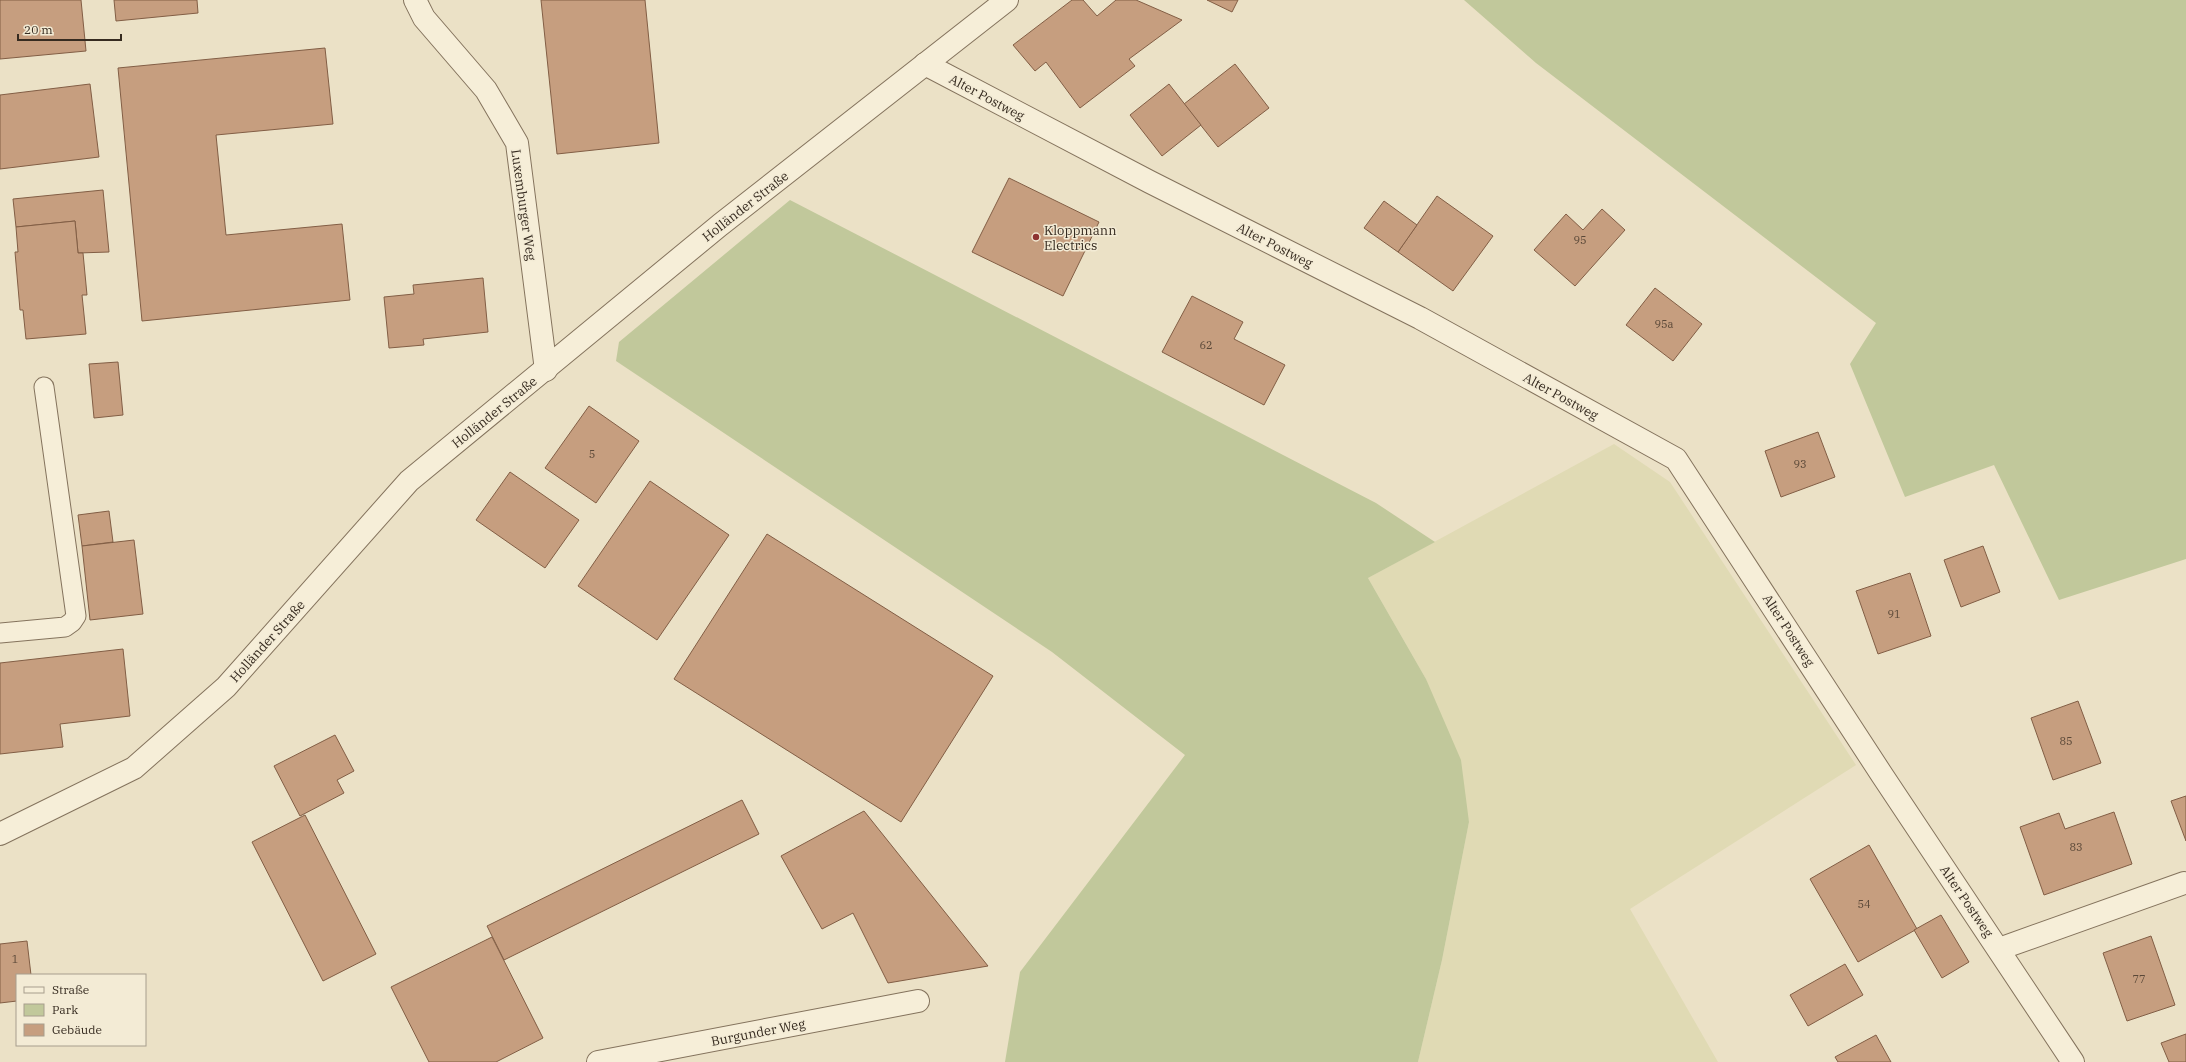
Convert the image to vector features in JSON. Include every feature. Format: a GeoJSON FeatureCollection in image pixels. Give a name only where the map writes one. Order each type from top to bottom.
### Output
{"type":"FeatureCollection","features":[{"type":"Feature","properties":{"kind":"street","name":"Luxemburger Weg"},"geometry":{"type":"LineString","coordinates":[[415,0],[424,18],[486,90],[517,144],[546,370]]}},
{"type":"Feature","properties":{"kind":"street","name":"Holländer Straße"},"geometry":{"type":"LineString","coordinates":[[0,834],[134,768],[226,687],[409,481],[546,370],[720,225],[1007,0]]}},
{"type":"Feature","properties":{"kind":"street","name":"Alter Postweg"},"geometry":{"type":"LineString","coordinates":[[925,64],[1157,186],[1420,318],[1676,459],[1882,775],[2074,1062]]}},
{"type":"Feature","properties":{"kind":"street","name":"Alter Postweg"},"geometry":{"type":"LineString","coordinates":[[1999,949],[2184,883]]}},
{"type":"Feature","properties":{"kind":"street","name":"Burgunder Weg"},"geometry":{"type":"LineString","coordinates":[[598,1062],[918,1001]]}},
{"type":"Feature","properties":{"kind":"lane"},"geometry":{"type":"LineString","coordinates":[[0,633],[65,627],[72,622],[76,616],[44,387]]}},
{"type":"Feature","properties":{"kind":"shaded area"},"geometry":{"type":"Polygon","coordinates":[[[1614,444],[1670,482],[1856,765],[1630,909],[1718,1062],[1418,1062],[1442,960],[1469,822],[1426,679],[1368,578],[1614,444]]]}},
{"type":"Feature","properties":{"kind":"green space"},"geometry":{"type":"Polygon","coordinates":[[[1464,0],[2186,0],[2186,559],[2059,600],[1994,465],[1905,497],[1850,364],[1876,323],[1536,63],[1464,0]]]}},
{"type":"Feature","properties":{"kind":"green space"},"geometry":{"type":"Polygon","coordinates":[[[790,200],[1376,503],[1435,542],[1368,578],[1426,679],[1461,760],[1469,822],[1442,960],[1418,1062],[1005,1062],[1020,972],[1185,755],[1052,652],[616,361],[619,342],[790,200]]]}},
{"type":"Feature","properties":{"kind":"building"},"geometry":{"type":"Polygon","coordinates":[[[0,0],[81,0],[86,51],[0,59],[0,0]]]}},
{"type":"Feature","properties":{"kind":"building"},"geometry":{"type":"Polygon","coordinates":[[[114,0],[197,0],[198,13],[116,21],[114,0]]]}},
{"type":"Feature","properties":{"kind":"building"},"geometry":{"type":"Polygon","coordinates":[[[541,0],[645,0],[659,143],[557,154],[541,0]]]}},
{"type":"Feature","properties":{"kind":"building"},"geometry":{"type":"Polygon","coordinates":[[[1072,0],[1083,0],[1097,16],[1116,0],[1136,0],[1182,20],[1129,59],[1135,66],[1080,108],[1046,62],[1035,71],[1013,45],[1072,0]]]}},
{"type":"Feature","properties":{"kind":"building"},"geometry":{"type":"Polygon","coordinates":[[[1207,0],[1238,0],[1232,12],[1207,0]]]}},
{"type":"Feature","properties":{"kind":"building"},"geometry":{"type":"Polygon","coordinates":[[[325,48],[333,124],[216,135],[226,235],[342,224],[350,300],[142,321],[118,68],[325,48]]]}},
{"type":"Feature","properties":{"kind":"building"},"geometry":{"type":"Polygon","coordinates":[[[1235,64],[1269,108],[1218,147],[1184,104],[1235,64]]]}},
{"type":"Feature","properties":{"kind":"building"},"geometry":{"type":"Polygon","coordinates":[[[90,84],[99,157],[0,169],[0,95],[90,84]]]}},
{"type":"Feature","properties":{"kind":"building"},"geometry":{"type":"Polygon","coordinates":[[[1169,84],[1201,125],[1162,156],[1130,115],[1169,84]]]}},
{"type":"Feature","properties":{"kind":"building","name":"Kloppmann Electrics"},"geometry":{"type":"Polygon","coordinates":[[[1009,178],[1099,222],[1063,296],[972,252],[1009,178]]]}},
{"type":"Feature","properties":{"kind":"building"},"geometry":{"type":"Polygon","coordinates":[[[103,190],[109,252],[78,253],[75,221],[16,227],[13,199],[103,190]]]}},
{"type":"Feature","properties":{"kind":"building"},"geometry":{"type":"Polygon","coordinates":[[[1437,196],[1493,236],[1453,291],[1398,252],[1437,196]]]}},
{"type":"Feature","properties":{"kind":"building"},"geometry":{"type":"Polygon","coordinates":[[[1384,201],[1417,225],[1398,252],[1364,228],[1384,201]]]}},
{"type":"Feature","properties":{"kind":"building"},"geometry":{"type":"Polygon","coordinates":[[[1602,209],[1625,230],[1575,286],[1534,250],[1566,214],[1583,230],[1602,209]]]}},
{"type":"Feature","properties":{"kind":"building"},"geometry":{"type":"Polygon","coordinates":[[[75,221],[78,253],[83,253],[87,295],[82,295],[86,334],[26,339],[23,310],[20,310],[15,252],[18,252],[16,227],[75,221]]]}},
{"type":"Feature","properties":{"kind":"building"},"geometry":{"type":"Polygon","coordinates":[[[483,278],[488,332],[423,339],[424,345],[389,348],[384,297],[414,294],[413,285],[483,278]]]}},
{"type":"Feature","properties":{"kind":"building"},"geometry":{"type":"Polygon","coordinates":[[[1655,288],[1702,324],[1673,361],[1626,325],[1655,288]]]}},
{"type":"Feature","properties":{"kind":"building"},"geometry":{"type":"Polygon","coordinates":[[[1192,296],[1243,322],[1234,339],[1285,365],[1264,405],[1162,352],[1192,296]]]}},
{"type":"Feature","properties":{"kind":"building"},"geometry":{"type":"Polygon","coordinates":[[[118,362],[123,415],[94,418],[89,364],[118,362]]]}},
{"type":"Feature","properties":{"kind":"building"},"geometry":{"type":"Polygon","coordinates":[[[589,406],[639,441],[596,503],[545,468],[589,406]]]}},
{"type":"Feature","properties":{"kind":"building"},"geometry":{"type":"Polygon","coordinates":[[[1818,432],[1835,477],[1781,497],[1765,451],[1818,432]]]}},
{"type":"Feature","properties":{"kind":"building"},"geometry":{"type":"Polygon","coordinates":[[[510,472],[579,520],[545,568],[476,520],[510,472]]]}},
{"type":"Feature","properties":{"kind":"building"},"geometry":{"type":"Polygon","coordinates":[[[650,481],[729,535],[657,640],[578,586],[650,481]]]}},
{"type":"Feature","properties":{"kind":"building"},"geometry":{"type":"Polygon","coordinates":[[[109,511],[113,542],[82,546],[78,515],[109,511]]]}},
{"type":"Feature","properties":{"kind":"building"},"geometry":{"type":"Polygon","coordinates":[[[767,534],[993,676],[901,822],[674,679],[767,534]]]}},
{"type":"Feature","properties":{"kind":"building"},"geometry":{"type":"Polygon","coordinates":[[[134,540],[143,614],[90,620],[82,546],[134,540]]]}},
{"type":"Feature","properties":{"kind":"building"},"geometry":{"type":"Polygon","coordinates":[[[1983,546],[2000,592],[1961,607],[1944,560],[1983,546]]]}},
{"type":"Feature","properties":{"kind":"building"},"geometry":{"type":"Polygon","coordinates":[[[1910,573],[1931,636],[1878,654],[1856,591],[1910,573]]]}},
{"type":"Feature","properties":{"kind":"building"},"geometry":{"type":"Polygon","coordinates":[[[123,649],[130,716],[60,724],[63,747],[0,754],[0,663],[123,649]]]}},
{"type":"Feature","properties":{"kind":"building"},"geometry":{"type":"Polygon","coordinates":[[[2078,701],[2101,763],[2053,780],[2031,718],[2078,701]]]}},
{"type":"Feature","properties":{"kind":"building"},"geometry":{"type":"Polygon","coordinates":[[[335,735],[354,771],[337,780],[344,793],[300,816],[274,766],[335,735]]]}},
{"type":"Feature","properties":{"kind":"building"},"geometry":{"type":"Polygon","coordinates":[[[2186,796],[2186,841],[2171,801],[2186,796]]]}},
{"type":"Feature","properties":{"kind":"building"},"geometry":{"type":"Polygon","coordinates":[[[742,800],[759,834],[504,960],[487,926],[742,800]]]}},
{"type":"Feature","properties":{"kind":"building"},"geometry":{"type":"Polygon","coordinates":[[[864,811],[988,966],[888,983],[853,913],[822,929],[781,856],[864,811]]]}},
{"type":"Feature","properties":{"kind":"building"},"geometry":{"type":"Polygon","coordinates":[[[2114,812],[2132,864],[2044,895],[2020,827],[2059,813],[2065,829],[2114,812]]]}},
{"type":"Feature","properties":{"kind":"building"},"geometry":{"type":"Polygon","coordinates":[[[305,815],[376,954],[323,981],[252,842],[305,815]]]}},
{"type":"Feature","properties":{"kind":"building"},"geometry":{"type":"Polygon","coordinates":[[[1869,845],[1917,929],[1858,962],[1810,879],[1869,845]]]}},
{"type":"Feature","properties":{"kind":"building"},"geometry":{"type":"Polygon","coordinates":[[[1941,915],[1969,962],[1942,978],[1914,930],[1941,915]]]}},
{"type":"Feature","properties":{"kind":"building"},"geometry":{"type":"Polygon","coordinates":[[[2151,936],[2175,1005],[2127,1021],[2103,953],[2151,936]]]}},
{"type":"Feature","properties":{"kind":"building"},"geometry":{"type":"Polygon","coordinates":[[[492,937],[543,1038],[496,1062],[429,1062],[391,987],[492,937]]]}},
{"type":"Feature","properties":{"kind":"building"},"geometry":{"type":"Polygon","coordinates":[[[27,941],[31,974],[16,974],[16,1001],[0,1003],[0,944],[27,941]]]}},
{"type":"Feature","properties":{"kind":"building"},"geometry":{"type":"Polygon","coordinates":[[[1845,964],[1863,995],[1808,1026],[1790,995],[1845,964]]]}},
{"type":"Feature","properties":{"kind":"building"},"geometry":{"type":"Polygon","coordinates":[[[2186,1034],[2186,1062],[2169,1062],[2161,1043],[2186,1034]]]}},
{"type":"Feature","properties":{"kind":"building"},"geometry":{"type":"Polygon","coordinates":[[[1876,1035],[1891,1062],[1838,1062],[1835,1057],[1876,1035]]]}},
{"type":"Feature","properties":{"kind":"place","name":"Kloppmann Electrics"},"geometry":{"type":"Point","coordinates":[1036,237]}}]}
